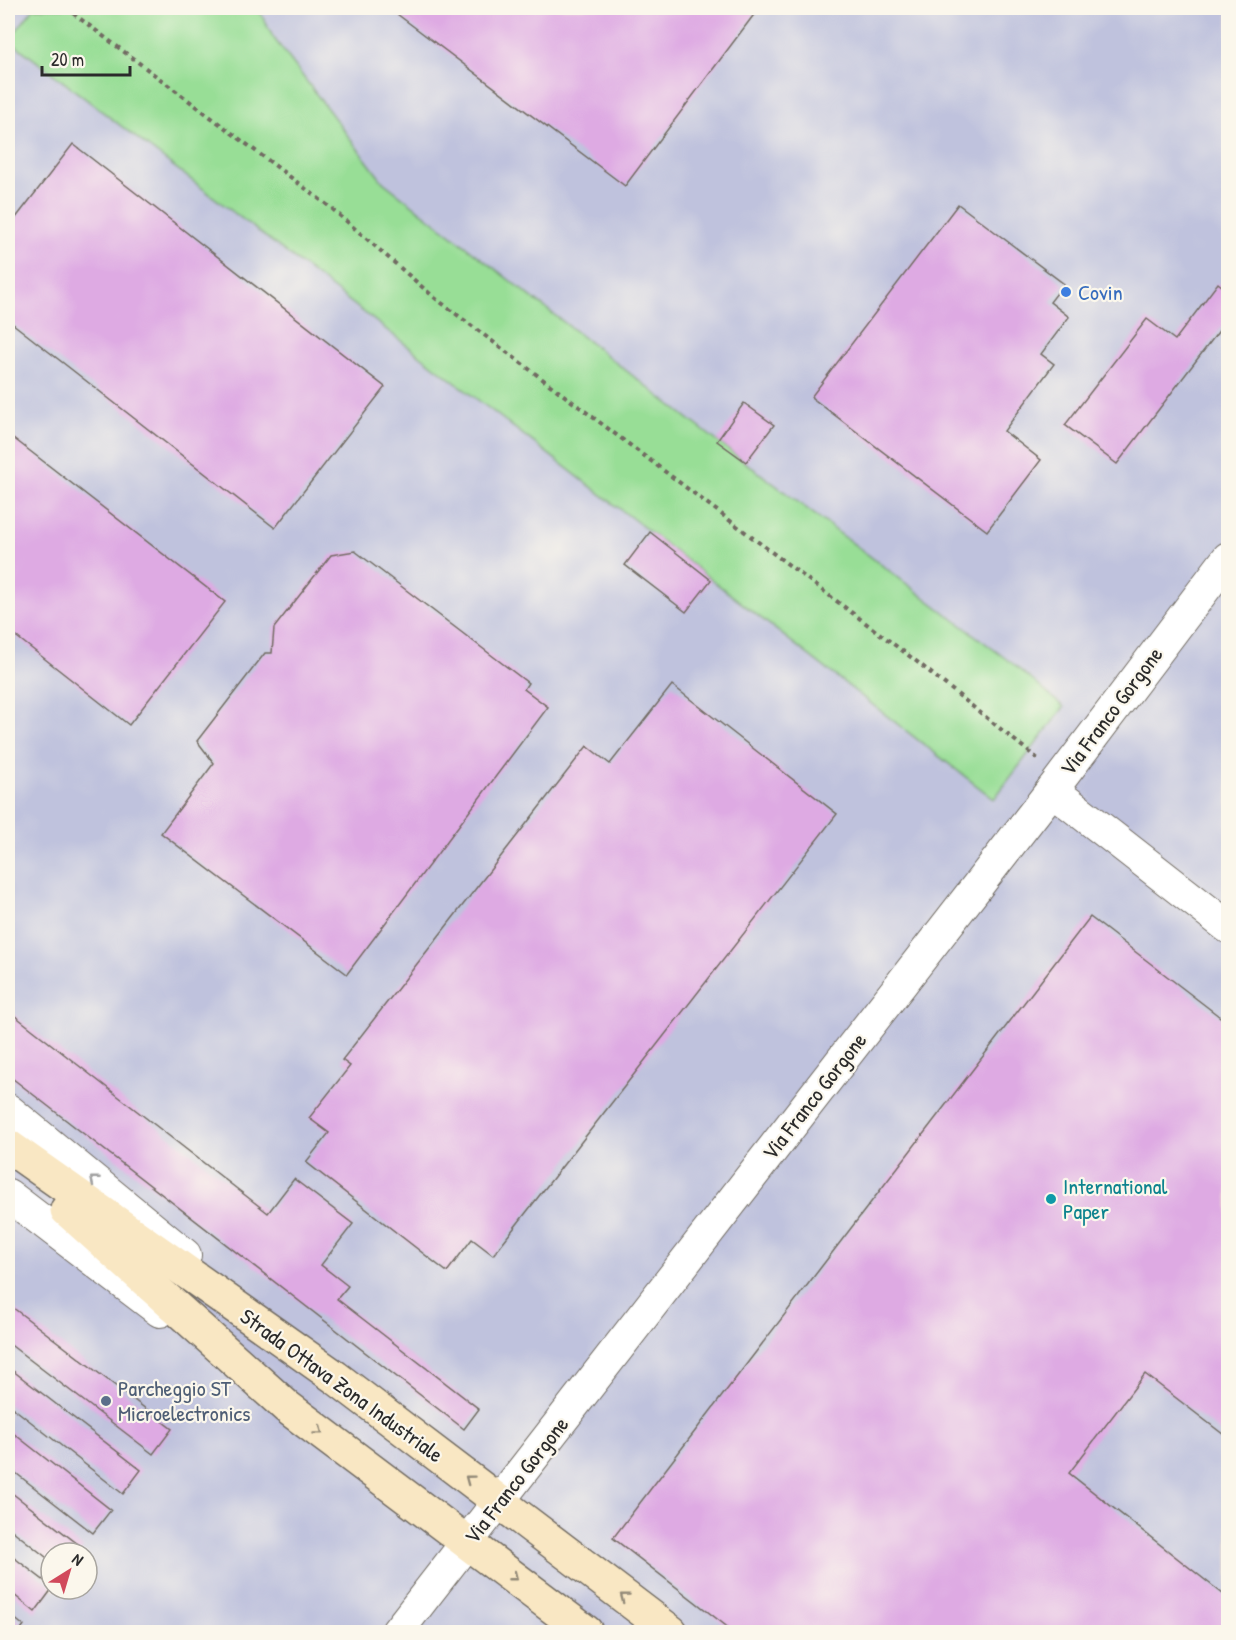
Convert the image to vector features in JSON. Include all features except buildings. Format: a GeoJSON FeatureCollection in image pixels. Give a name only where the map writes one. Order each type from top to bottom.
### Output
{"type":"FeatureCollection","features":[{"type":"Feature","properties":{"kind":"main road","name":"Strada Ottava Zona Industriale"},"geometry":{"type":"LineString","coordinates":[[8,1146],[335,1377],[671,1632]]}},
{"type":"Feature","properties":{"kind":"main road"},"geometry":{"type":"LineString","coordinates":[[8,1156],[287,1407],[586,1632]]}},
{"type":"Feature","properties":{"kind":"street","name":"Via Franco Gorgone"},"geometry":{"type":"LineString","coordinates":[[397,1632],[1056,784],[1228,558]]}},
{"type":"Feature","properties":{"kind":"street"},"geometry":{"type":"LineString","coordinates":[[1056,784],[1228,927]]}},
{"type":"Feature","properties":{"kind":"street"},"geometry":{"type":"LineString","coordinates":[[8,1110],[335,1377]]}},
{"type":"Feature","properties":{"kind":"street"},"geometry":{"type":"LineString","coordinates":[[8,1195],[287,1407]]}},
{"type":"Feature","properties":{"kind":"path"},"geometry":{"type":"LineString","coordinates":[[66,8],[330,207],[435,298],[916,661],[1056,784]]}},
{"type":"Feature","properties":{"kind":"shaded area"},"geometry":{"type":"Polygon","coordinates":[[[8,8],[1228,8],[1228,1632],[8,1632],[8,8]]]}},
{"type":"Feature","properties":{"kind":"green space"},"geometry":{"type":"Polygon","coordinates":[[[34,8],[258,8],[273,37],[383,182],[717,441],[1013,664],[1064,707],[994,799],[9,40],[34,8]]]}},
{"type":"Feature","properties":{"kind":"place","name":"Covin"},"geometry":{"type":"Point","coordinates":[1066,292]}},
{"type":"Feature","properties":{"kind":"place","name":"International Paper"},"geometry":{"type":"Point","coordinates":[1051,1199]}},
{"type":"Feature","properties":{"kind":"place","name":"Parcheggio ST Microelectronics"},"geometry":{"type":"Point","coordinates":[106,1401]}}]}
